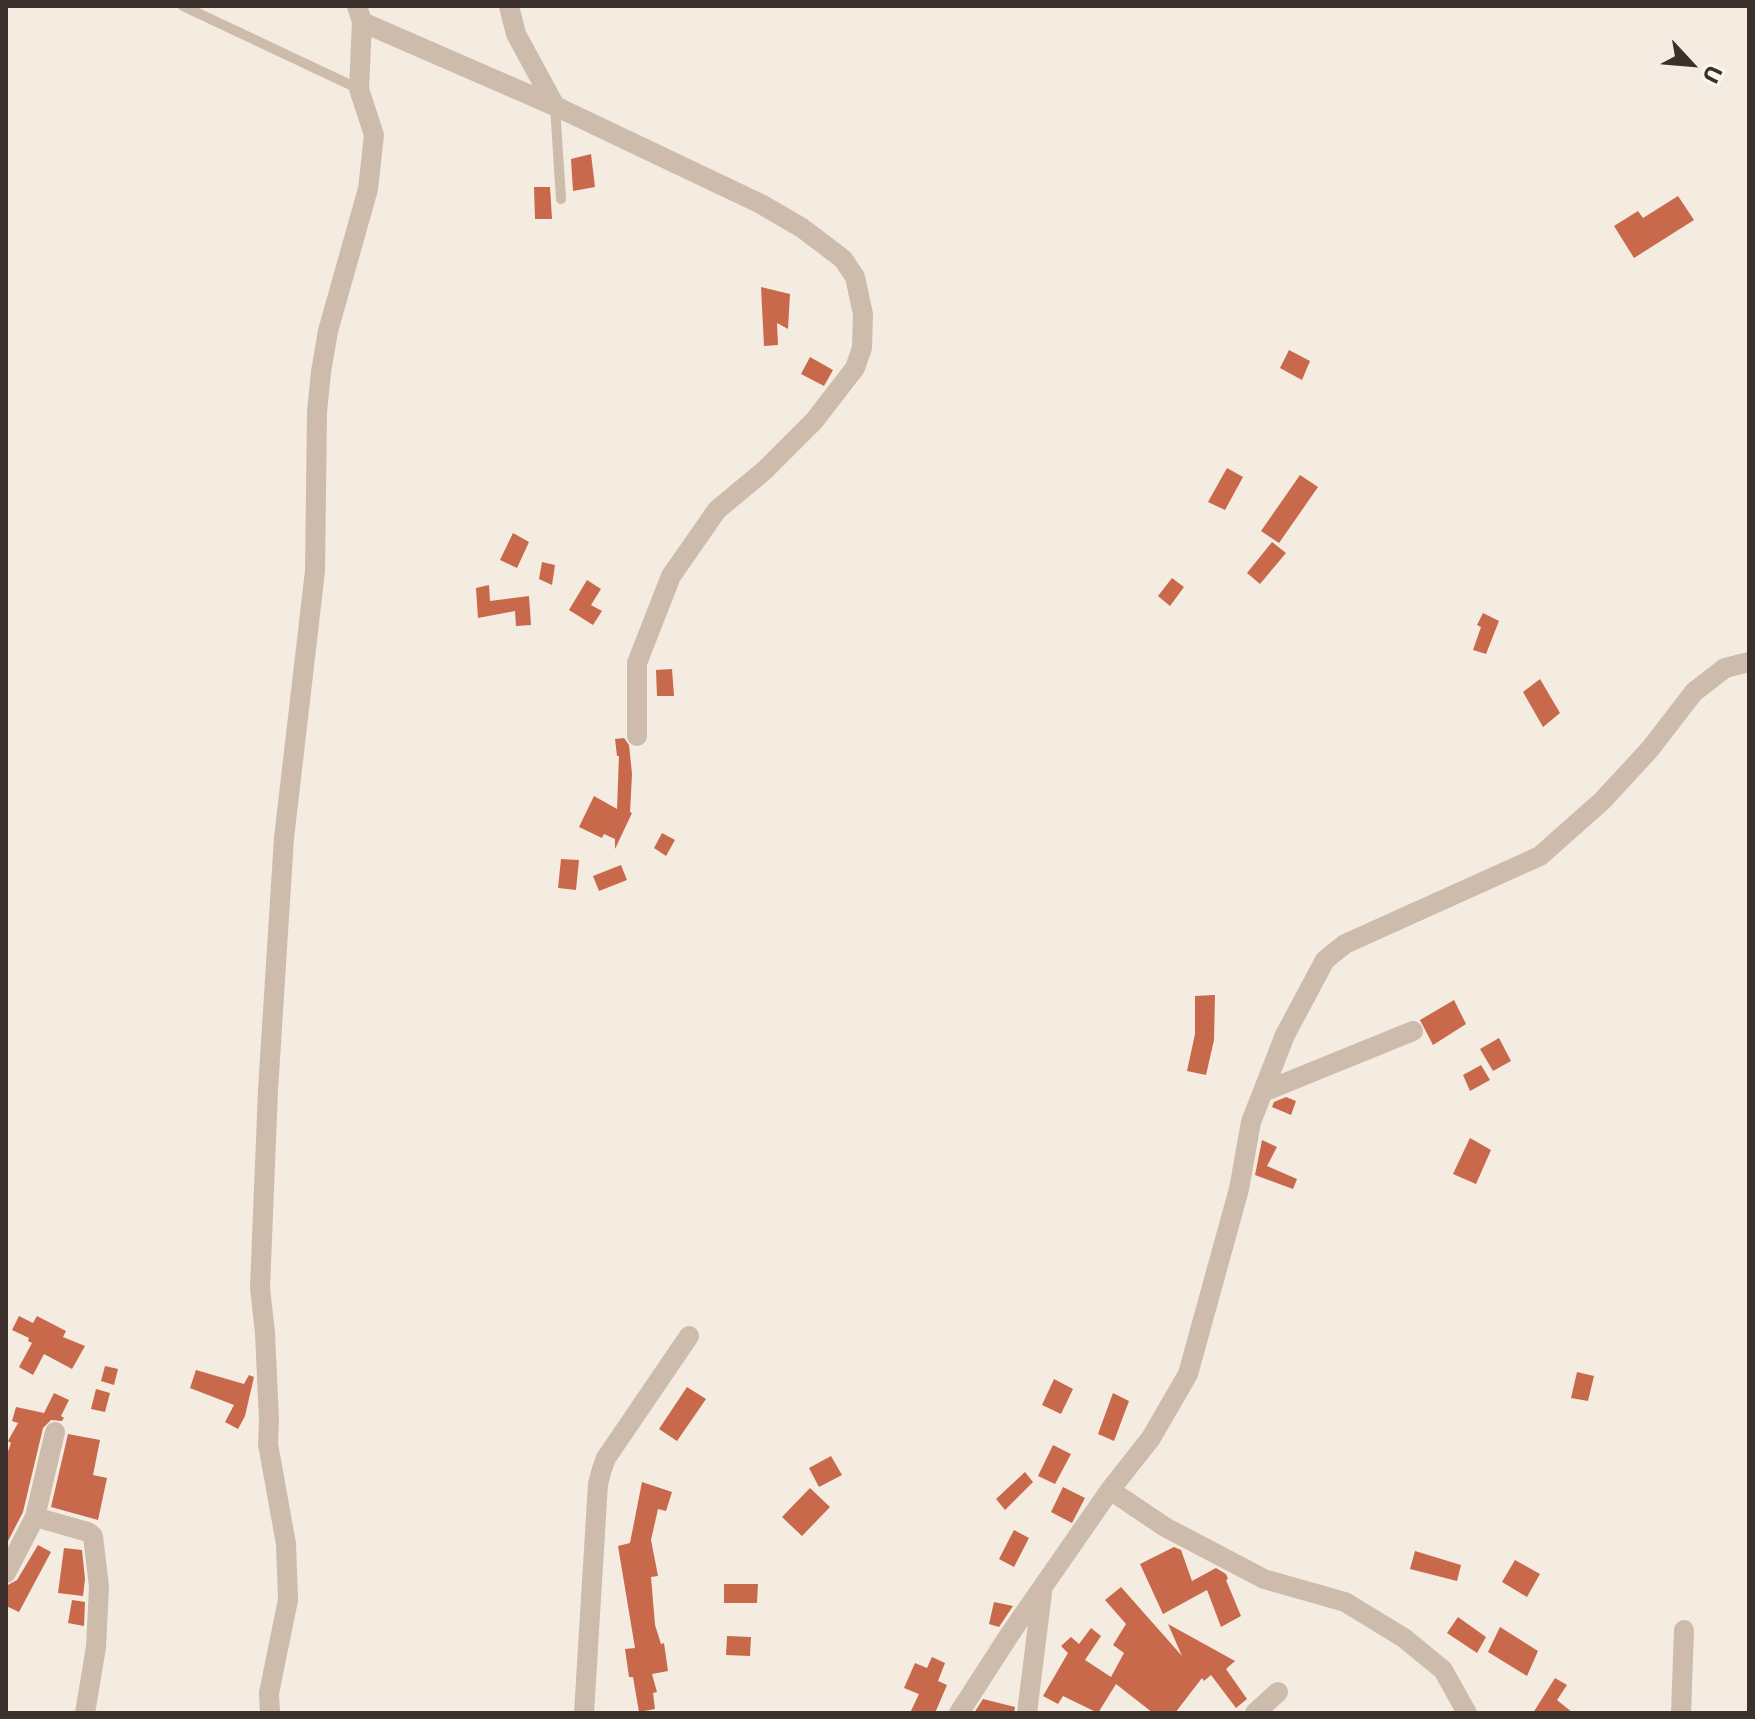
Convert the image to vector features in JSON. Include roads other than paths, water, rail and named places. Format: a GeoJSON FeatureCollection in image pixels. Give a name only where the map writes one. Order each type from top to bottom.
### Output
{"type":"FeatureCollection","features":[{"type":"Feature","properties":{"kind":"street"},"geometry":{"type":"LineString","coordinates":[[509,6],[516,34],[555,106]]}},
{"type":"Feature","properties":{"kind":"street"},"geometry":{"type":"LineString","coordinates":[[270,1713],[269,1693],[288,1600],[286,1544],[268,1444],[265,1333],[260,1288],[268,1090],[284,838],[315,571],[317,412],[321,372],[328,331],[368,189],[374,135],[359,89],[359,14],[688,167],[802,228],[843,259],[855,277],[862,301],[862,348],[855,368],[814,421],[765,470],[717,510],[671,576],[637,663],[637,736]]}},
{"type":"Feature","properties":{"kind":"street"},"geometry":{"type":"LineString","coordinates":[[959,1713],[1110,1490],[1151,1438],[1188,1374],[1239,1189],[1251,1122],[1285,1035],[1325,960],[1345,944],[1540,856],[1602,801],[1650,749],[1694,692],[1725,668],[1749,662]]}},
{"type":"Feature","properties":{"kind":"street"},"geometry":{"type":"LineString","coordinates":[[1263,1092],[1413,1031]]}},
{"type":"Feature","properties":{"kind":"street"},"geometry":{"type":"LineString","coordinates":[[584,1713],[598,1484],[602,1469],[606,1458],[689,1336]]}},
{"type":"Feature","properties":{"kind":"street"},"geometry":{"type":"LineString","coordinates":[[6,1573],[35,1517],[55,1432]]}},
{"type":"Feature","properties":{"kind":"street"},"geometry":{"type":"LineString","coordinates":[[1110,1490],[1165,1527],[1264,1579],[1345,1602],[1404,1638],[1443,1670],[1467,1713]]}},
{"type":"Feature","properties":{"kind":"street"},"geometry":{"type":"LineString","coordinates":[[35,1517],[93,1536],[99,1587],[96,1647],[85,1713]]}},
{"type":"Feature","properties":{"kind":"street"},"geometry":{"type":"LineString","coordinates":[[1027,1713],[1043,1589]]}},
{"type":"Feature","properties":{"kind":"street"},"geometry":{"type":"LineString","coordinates":[[1681,1713],[1684,1630]]}},
{"type":"Feature","properties":{"kind":"street"},"geometry":{"type":"LineString","coordinates":[[1255,1713],[1278,1692]]}},
{"type":"Feature","properties":{"kind":"lane"},"geometry":{"type":"LineString","coordinates":[[183,6],[359,89]]}},
{"type":"Feature","properties":{"kind":"lane"},"geometry":{"type":"LineString","coordinates":[[555,106],[561,199]]}}]}
